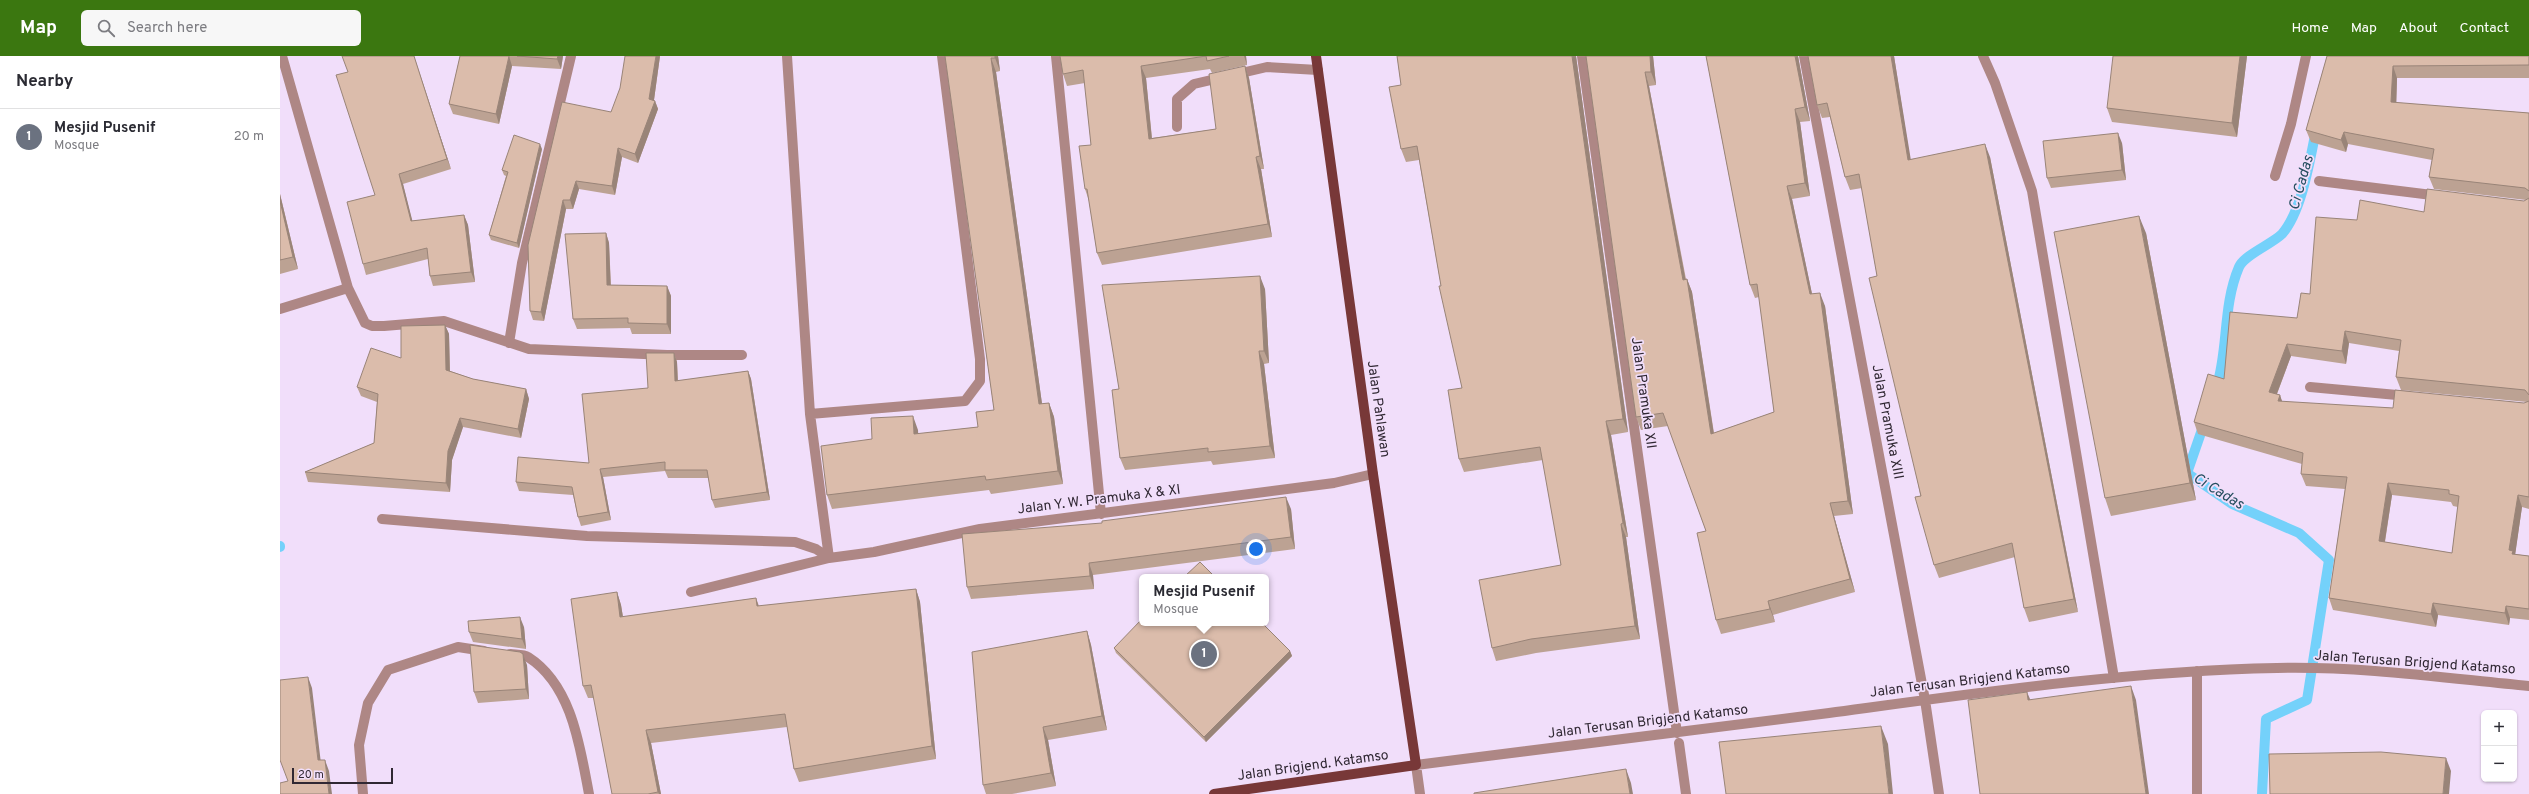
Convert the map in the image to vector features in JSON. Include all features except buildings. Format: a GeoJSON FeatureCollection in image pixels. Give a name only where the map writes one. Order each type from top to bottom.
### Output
{"type":"FeatureCollection","features":[{"type":"Feature","properties":{"kind":"main road","name":"Jalan Pahlawan"},"geometry":{"type":"LineString","coordinates":[[1316,56],[1373,474],[1416,765]]}},
{"type":"Feature","properties":{"kind":"main road","name":"Jalan Brigjend. Katamso"},"geometry":{"type":"LineString","coordinates":[[1214,794],[1416,765]]}},
{"type":"Feature","properties":{"kind":"street"},"geometry":{"type":"LineString","coordinates":[[282,56],[348,288],[365,323],[372,326],[444,321],[509,343],[537,349],[667,355],[742,355]]}},
{"type":"Feature","properties":{"kind":"street"},"geometry":{"type":"LineString","coordinates":[[509,343],[522,263],[571,56]]}},
{"type":"Feature","properties":{"kind":"street"},"geometry":{"type":"LineString","coordinates":[[787,56],[810,414],[829,558]]}},
{"type":"Feature","properties":{"kind":"street"},"geometry":{"type":"LineString","coordinates":[[810,414],[965,401],[980,381],[980,359],[942,56]]}},
{"type":"Feature","properties":{"kind":"street"},"geometry":{"type":"LineString","coordinates":[[1056,56],[1101,514]]}},
{"type":"Feature","properties":{"kind":"street","name":"Jalan Pramuka XII"},"geometry":{"type":"LineString","coordinates":[[1582,56],[1686,794]]}},
{"type":"Feature","properties":{"kind":"street","name":"Jalan Pramuka XIII"},"geometry":{"type":"LineString","coordinates":[[1804,56],[1925,700],[1939,794]]}},
{"type":"Feature","properties":{"kind":"street"},"geometry":{"type":"LineString","coordinates":[[1983,56],[1995,82],[2032,191],[2114,678]]}},
{"type":"Feature","properties":{"kind":"street"},"geometry":{"type":"LineString","coordinates":[[2275,176],[2291,124],[2306,56]]}},
{"type":"Feature","properties":{"kind":"street"},"geometry":{"type":"LineString","coordinates":[[1177,127],[1177,99],[1194,84],[1267,67],[1318,70]]}},
{"type":"Feature","properties":{"kind":"street"},"geometry":{"type":"LineString","coordinates":[[2319,181],[2451,197]]}},
{"type":"Feature","properties":{"kind":"street"},"geometry":{"type":"LineString","coordinates":[[280,309],[348,288]]}},
{"type":"Feature","properties":{"kind":"street"},"geometry":{"type":"LineString","coordinates":[[2310,387],[2420,398]]}},
{"type":"Feature","properties":{"kind":"street","name":"Jalan Y. W. Pramuka X & XI"},"geometry":{"type":"LineString","coordinates":[[691,592],[829,558],[874,552],[980,529],[1334,483],[1373,474]]}},
{"type":"Feature","properties":{"kind":"street"},"geometry":{"type":"LineString","coordinates":[[382,519],[587,536],[795,542],[816,549],[829,558]]}},
{"type":"Feature","properties":{"kind":"street"},"geometry":{"type":"LineString","coordinates":[[364,794],[360,746],[368,703],[388,670],[458,647],[527,656],[558,685],[572,722],[589,794]]}},
{"type":"Feature","properties":{"kind":"street","name":"Jalan Terusan Brigjend Katamso"},"geometry":{"type":"LineString","coordinates":[[1416,765],[1678,738],[1925,700],[2114,678],[2197,671],[2280,668],[2357,670],[2529,686]]}},
{"type":"Feature","properties":{"kind":"street"},"geometry":{"type":"LineString","coordinates":[[2197,671],[2197,794]]}},
{"type":"Feature","properties":{"kind":"street"},"geometry":{"type":"LineString","coordinates":[[1416,765],[1420,794]]}},
{"type":"Feature","properties":{"kind":"waterway","name":"Ci Cadas"},"geometry":{"type":"LineString","coordinates":[[2216,389],[2223,359],[2230,297],[2239,267],[2246,258],[2282,234],[2289,224],[2300,199],[2316,130]]}},
{"type":"Feature","properties":{"kind":"waterway","name":"Ci Cadas"},"geometry":{"type":"LineString","coordinates":[[2205,421],[2187,473],[2232,504],[2299,533],[2329,560],[2307,700],[2266,719],[2262,794]]}},
{"type":"Feature","properties":{"kind":"place","name":"Mesjid Pusenif"},"geometry":{"type":"Point","coordinates":[1204,654]}}]}
